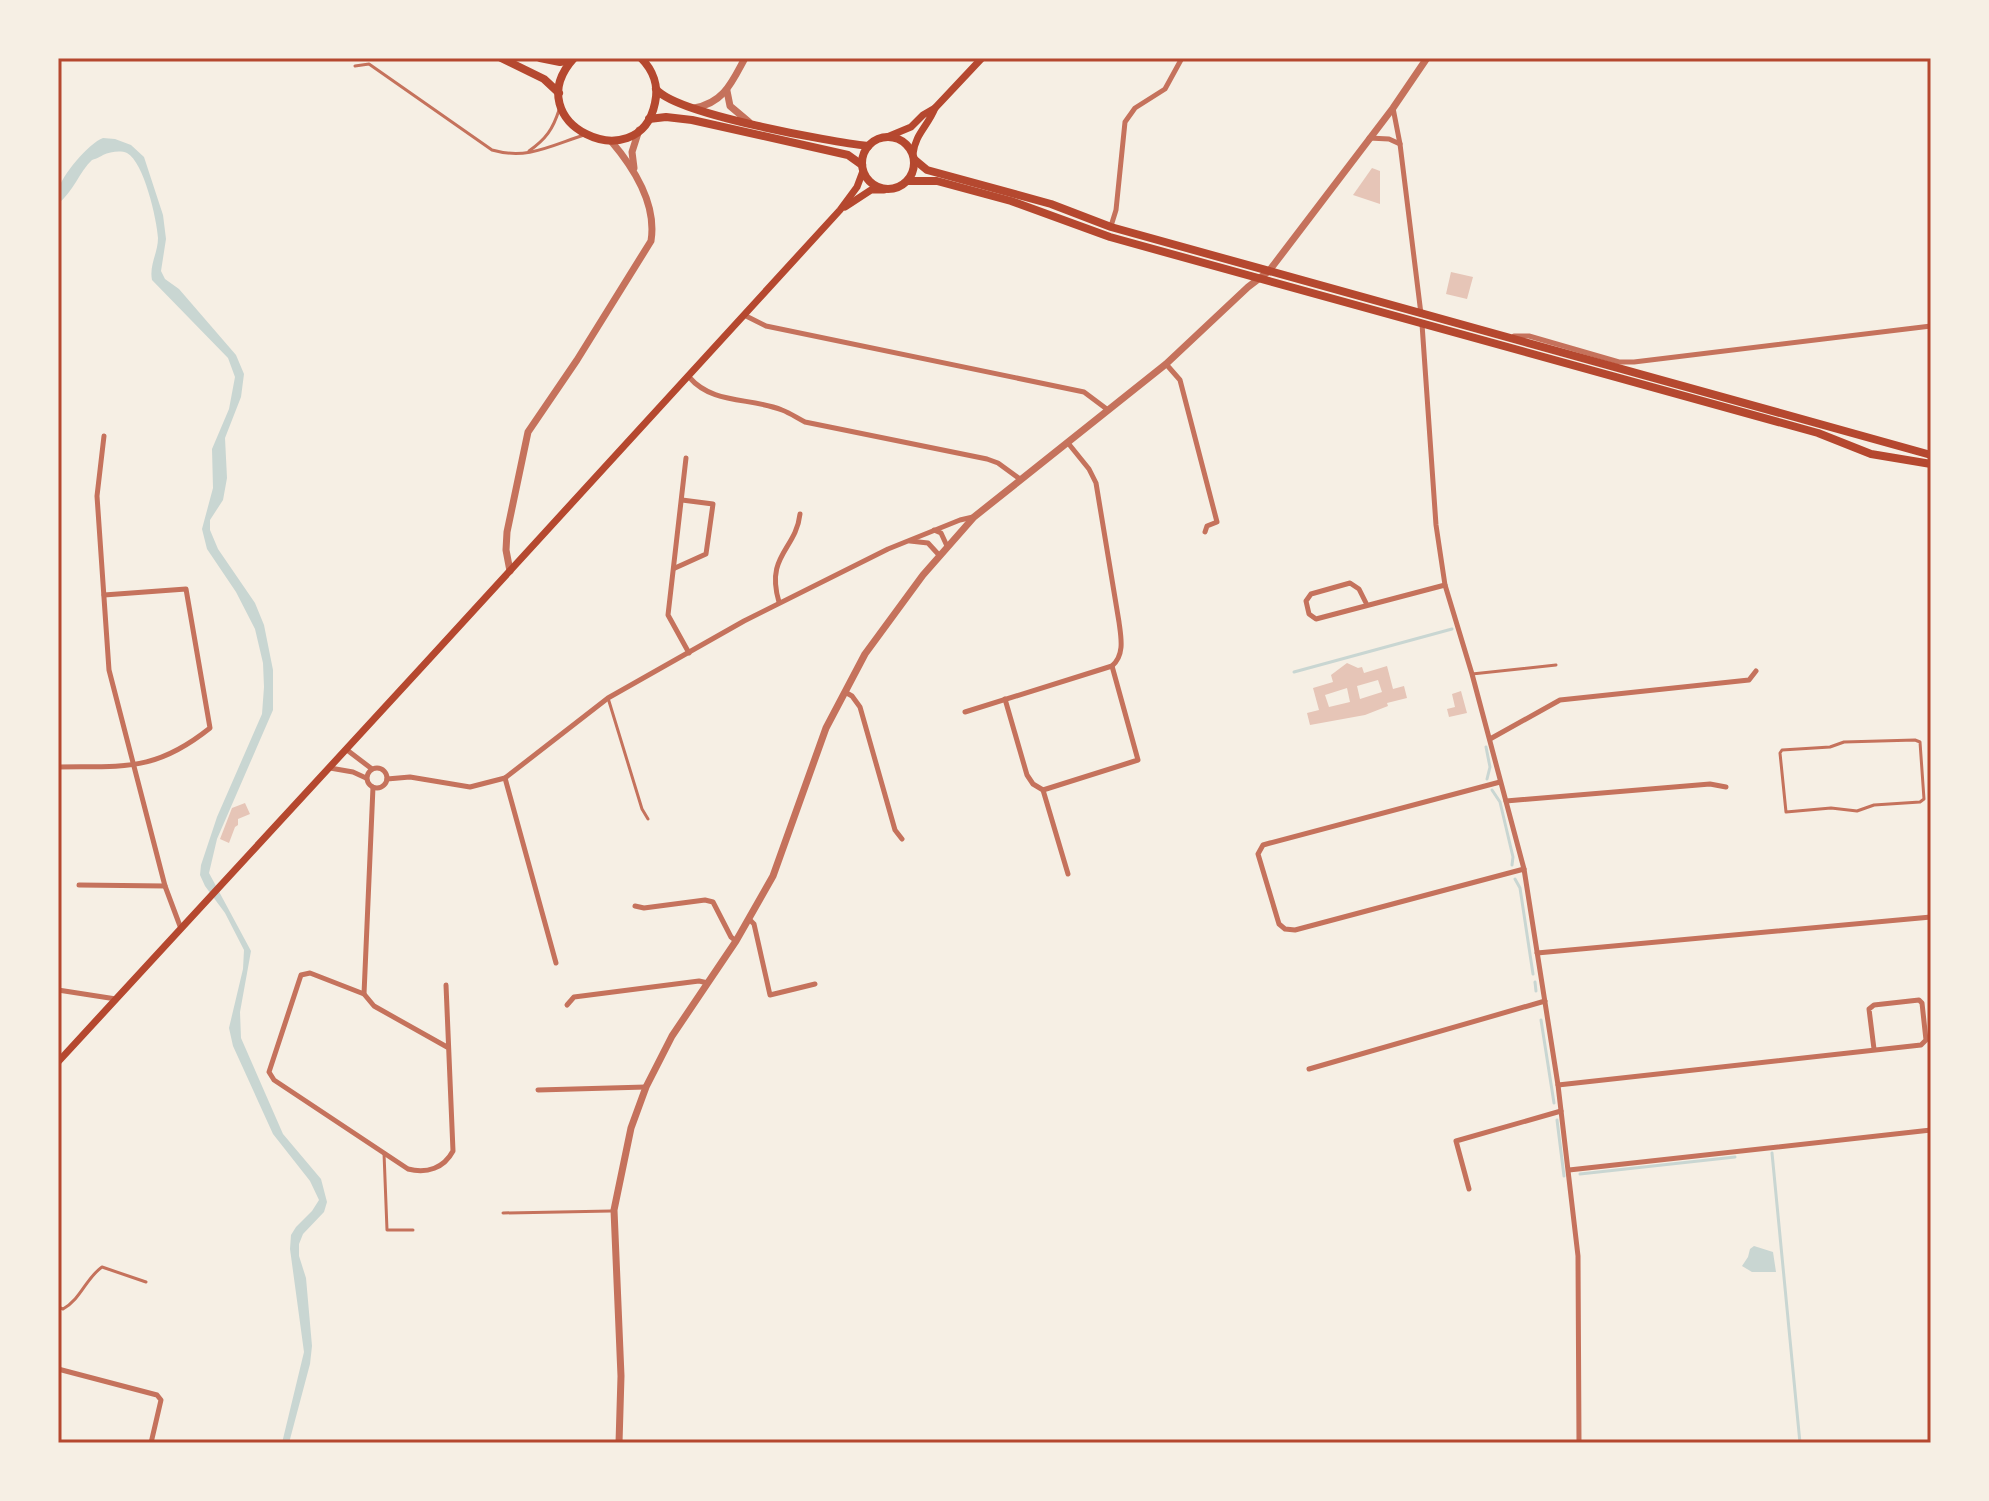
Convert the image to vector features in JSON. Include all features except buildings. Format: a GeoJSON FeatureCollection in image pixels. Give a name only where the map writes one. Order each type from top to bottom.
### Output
{"type":"FeatureCollection","features":[{"type":"Feature","properties":{"kind":"main road"},"geometry":{"type":"LineString","coordinates":[[501,58],[544,79],[559,93]]}},
{"type":"Feature","properties":{"kind":"main road"},"geometry":{"type":"LineString","coordinates":[[540,58],[560,62],[573,59]]}},
{"type":"Feature","properties":{"kind":"main road"},"geometry":{"type":"LineString","coordinates":[[573,59],[560,81],[561,105],[573,127],[584,135],[611,141],[626,138],[639,130],[654,110],[656,89],[653,74],[641,58]]}},
{"type":"Feature","properties":{"kind":"main road"},"geometry":{"type":"LineString","coordinates":[[58,1062],[840,210],[857,187],[868,146],[911,127],[935,108],[982,58]]}},
{"type":"Feature","properties":{"kind":"main road"},"geometry":{"type":"LineString","coordinates":[[656,89],[671,101],[692,108],[868,146]]}},
{"type":"Feature","properties":{"kind":"main road"},"geometry":{"type":"LineString","coordinates":[[840,210],[865,193],[901,187],[908,181],[912,175],[917,135],[935,108]]}},
{"type":"Feature","properties":{"kind":"main road"},"geometry":{"type":"LineString","coordinates":[[649,119],[692,120],[848,155],[862,168],[870,182],[884,190]]}},
{"type":"Feature","properties":{"kind":"main road"},"geometry":{"type":"LineString","coordinates":[[887,137],[906,143],[927,170],[1038,200],[1111,227],[1818,433],[1871,454],[1931,464]]}},
{"type":"Feature","properties":{"kind":"main road"},"geometry":{"type":"LineString","coordinates":[[908,181],[937,181],[1011,201],[1085,229],[1260,279],[1504,336],[1931,455]]}},
{"type":"Feature","properties":{"kind":"street"},"geometry":{"type":"LineString","coordinates":[[692,108],[715,102],[727,91],[745,58]]}},
{"type":"Feature","properties":{"kind":"street"},"geometry":{"type":"LineString","coordinates":[[1111,227],[1116,210],[1125,122],[1135,108],[1165,89],[1182,58]]}},
{"type":"Feature","properties":{"kind":"street"},"geometry":{"type":"LineString","coordinates":[[619,1443],[621,1376],[614,1210],[628,1140],[646,1087],[672,1036],[750,920],[773,876],[826,728],[865,654],[939,555],[974,517],[1166,364],[1269,271],[1393,108],[1427,58]]}},
{"type":"Feature","properties":{"kind":"street"},"geometry":{"type":"LineString","coordinates":[[727,91],[730,106],[749,122]]}},
{"type":"Feature","properties":{"kind":"street"},"geometry":{"type":"LineString","coordinates":[[1393,108],[1421,318],[1436,525],[1445,585],[1524,869],[1558,1085],[1578,1256],[1579,1443]]}},
{"type":"Feature","properties":{"kind":"street"},"geometry":{"type":"LineString","coordinates":[[510,571],[507,532],[528,432],[651,241],[652,217],[634,171],[632,152],[639,130]]}},
{"type":"Feature","properties":{"kind":"street"},"geometry":{"type":"LineString","coordinates":[[1368,138],[1389,139],[1400,144]]}},
{"type":"Feature","properties":{"kind":"street"},"geometry":{"type":"LineString","coordinates":[[611,141],[634,171]]}},
{"type":"Feature","properties":{"kind":"street"},"geometry":{"type":"LineString","coordinates":[[744,315],[766,326],[1084,392],[1108,410]]}},
{"type":"Feature","properties":{"kind":"street"},"geometry":{"type":"LineString","coordinates":[[1504,336],[1529,336],[1619,362],[1634,362],[1931,326]]}},
{"type":"Feature","properties":{"kind":"street"},"geometry":{"type":"LineString","coordinates":[[1166,364],[1180,380],[1217,522],[1207,526],[1205,532]]}},
{"type":"Feature","properties":{"kind":"street"},"geometry":{"type":"LineString","coordinates":[[688,376],[698,388],[710,394],[782,410],[805,422],[987,459],[1020,479]]}},
{"type":"Feature","properties":{"kind":"street"},"geometry":{"type":"LineString","coordinates":[[104,436],[97,496],[109,670],[165,886],[180,926]]}},
{"type":"Feature","properties":{"kind":"street"},"geometry":{"type":"LineString","coordinates":[[965,712],[1112,666],[1120,654],[1119,622],[1096,483],[1068,443]]}},
{"type":"Feature","properties":{"kind":"street"},"geometry":{"type":"LineString","coordinates":[[686,458],[668,615],[689,653]]}},
{"type":"Feature","properties":{"kind":"street"},"geometry":{"type":"LineString","coordinates":[[675,568],[706,554],[713,504],[682,500]]}},
{"type":"Feature","properties":{"kind":"street"},"geometry":{"type":"LineString","coordinates":[[779,602],[776,589],[781,553],[799,527],[800,514]]}},
{"type":"Feature","properties":{"kind":"street"},"geometry":{"type":"LineString","coordinates":[[373,787],[382,786],[387,779],[410,777],[470,787],[505,778],[608,698],[779,602],[906,541],[974,517]]}},
{"type":"Feature","properties":{"kind":"street"},"geometry":{"type":"LineString","coordinates":[[934,530],[941,533],[947,546]]}},
{"type":"Feature","properties":{"kind":"street"},"geometry":{"type":"LineString","coordinates":[[906,541],[928,543],[939,555]]}},
{"type":"Feature","properties":{"kind":"street"},"geometry":{"type":"LineString","coordinates":[[1367,605],[1359,589],[1350,583],[1311,594],[1306,601],[1309,614],[1316,619],[1445,585]]}},
{"type":"Feature","properties":{"kind":"street"},"geometry":{"type":"LineString","coordinates":[[58,767],[135,766],[157,761],[210,728],[186,589],[104,595]]}},
{"type":"Feature","properties":{"kind":"street"},"geometry":{"type":"LineString","coordinates":[[1043,790],[1138,760],[1112,666]]}},
{"type":"Feature","properties":{"kind":"street"},"geometry":{"type":"LineString","coordinates":[[1490,739],[1560,700],[1749,680],[1756,671]]}},
{"type":"Feature","properties":{"kind":"street"},"geometry":{"type":"LineString","coordinates":[[845,692],[860,707],[895,830],[902,839]]}},
{"type":"Feature","properties":{"kind":"street"},"geometry":{"type":"LineString","coordinates":[[1005,699],[1027,775],[1033,784],[1043,790],[1068,874]]}},
{"type":"Feature","properties":{"kind":"street"},"geometry":{"type":"LineString","coordinates":[[348,749],[372,769]]}},
{"type":"Feature","properties":{"kind":"street"},"geometry":{"type":"LineString","coordinates":[[366,778],[372,769],[378,767],[384,770],[387,779]]}},
{"type":"Feature","properties":{"kind":"street"},"geometry":{"type":"LineString","coordinates":[[330,768],[353,772],[366,778],[373,787],[364,994]]}},
{"type":"Feature","properties":{"kind":"street"},"geometry":{"type":"LineString","coordinates":[[505,778],[556,963]]}},
{"type":"Feature","properties":{"kind":"street"},"geometry":{"type":"LineString","coordinates":[[1500,782],[1263,845],[1258,854],[1279,924],[1285,929],[1295,930],[1524,869]]}},
{"type":"Feature","properties":{"kind":"street"},"geometry":{"type":"LineString","coordinates":[[1506,801],[1710,784],[1726,787]]}},
{"type":"Feature","properties":{"kind":"street"},"geometry":{"type":"LineString","coordinates":[[79,885],[165,886]]}},
{"type":"Feature","properties":{"kind":"street"},"geometry":{"type":"LineString","coordinates":[[635,906],[644,908],[705,900],[713,902],[736,941]]}},
{"type":"Feature","properties":{"kind":"street"},"geometry":{"type":"LineString","coordinates":[[1537,953],[1931,917]]}},
{"type":"Feature","properties":{"kind":"street"},"geometry":{"type":"LineString","coordinates":[[750,920],[754,924],[770,995],[815,984]]}},
{"type":"Feature","properties":{"kind":"street"},"geometry":{"type":"LineString","coordinates":[[446,985],[453,1151],[449,1160],[441,1166],[419,1172],[408,1169],[274,1080],[269,1072],[301,975],[310,973],[364,994],[374,1006],[448,1048]]}},
{"type":"Feature","properties":{"kind":"street"},"geometry":{"type":"LineString","coordinates":[[567,1005],[574,997],[699,981],[709,983]]}},
{"type":"Feature","properties":{"kind":"street"},"geometry":{"type":"LineString","coordinates":[[58,990],[116,999]]}},
{"type":"Feature","properties":{"kind":"street"},"geometry":{"type":"LineString","coordinates":[[1558,1085],[1921,1045],[1926,1040],[1922,1003],[1919,1000],[1874,1005],[1869,1009],[1874,1049]]}},
{"type":"Feature","properties":{"kind":"street"},"geometry":{"type":"LineString","coordinates":[[1309,1069],[1545,1001]]}},
{"type":"Feature","properties":{"kind":"street"},"geometry":{"type":"LineString","coordinates":[[538,1090],[646,1087]]}},
{"type":"Feature","properties":{"kind":"street"},"geometry":{"type":"LineString","coordinates":[[1469,1189],[1456,1141],[1561,1111]]}},
{"type":"Feature","properties":{"kind":"street"},"geometry":{"type":"LineString","coordinates":[[1569,1170],[1931,1130]]}},
{"type":"Feature","properties":{"kind":"street"},"geometry":{"type":"LineString","coordinates":[[58,1369],[157,1395],[161,1400],[151,1443]]}},
{"type":"Feature","properties":{"kind":"lane"},"geometry":{"type":"LineString","coordinates":[[355,66],[369,64],[492,150],[523,155],[584,135]]}},
{"type":"Feature","properties":{"kind":"lane"},"geometry":{"type":"LineString","coordinates":[[523,155],[542,142],[553,129],[561,105]]}},
{"type":"Feature","properties":{"kind":"lane"},"geometry":{"type":"LineString","coordinates":[[1472,674],[1556,665]]}},
{"type":"Feature","properties":{"kind":"lane"},"geometry":{"type":"LineString","coordinates":[[608,698],[648,819]]}},
{"type":"Feature","properties":{"kind":"lane"},"geometry":{"type":"LineString","coordinates":[[1915,740],[1920,742],[1923,767],[1924,799],[1920,802],[1874,805],[1857,811],[1831,808],[1786,812],[1782,750],[1830,747],[1844,742],[1915,740]]}},
{"type":"Feature","properties":{"kind":"lane"},"geometry":{"type":"LineString","coordinates":[[1923,767],[1931,767]]}},
{"type":"Feature","properties":{"kind":"lane"},"geometry":{"type":"LineString","coordinates":[[384,1153],[387,1230],[413,1230]]}},
{"type":"Feature","properties":{"kind":"lane"},"geometry":{"type":"LineString","coordinates":[[503,1213],[614,1210]]}},
{"type":"Feature","properties":{"kind":"lane"},"geometry":{"type":"LineString","coordinates":[[58,1307],[63,1309],[72,1304],[102,1267],[146,1282]]}},
{"type":"Feature","properties":{"kind":"shaded area"},"geometry":{"type":"Polygon","coordinates":[[[103,138],[131,145],[144,157],[163,215],[166,239],[161,271],[236,355],[244,374],[241,397],[225,438],[227,478],[223,500],[210,520],[210,530],[218,549],[255,603],[264,625],[273,670],[273,710],[217,839],[209,873],[251,951],[240,1012],[241,1038],[283,1134],[321,1179],[327,1202],[324,1212],[303,1234],[299,1244],[299,1256],[306,1278],[312,1346],[289,1443],[282,1443],[304,1352],[290,1249],[291,1235],[319,1200],[310,1181],[273,1134],[233,1046],[229,1028],[243,969],[244,950],[200,875],[217,817],[262,714],[264,687],[263,663],[255,629],[236,592],[207,549],[202,529],[213,488],[212,449],[229,409],[235,377],[228,358],[152,280],[157,230],[148,192],[133,158],[127,153],[118,152],[92,160],[58,204],[60,185],[70,169],[90,146],[103,138]]]}},
{"type":"Feature","properties":{"kind":"shaded area"},"geometry":{"type":"Polygon","coordinates":[[[1754,1246],[1773,1252],[1776,1272],[1752,1272],[1742,1266],[1754,1246]]]}},
{"type":"Feature","properties":{"kind":"waterway"},"geometry":{"type":"LineString","coordinates":[[1294,672],[1452,629]]}},
{"type":"Feature","properties":{"kind":"waterway"},"geometry":{"type":"LineString","coordinates":[[1486,747],[1490,767],[1487,779]]}},
{"type":"Feature","properties":{"kind":"waterway"},"geometry":{"type":"LineString","coordinates":[[1492,790],[1500,802],[1513,857],[1512,865]]}},
{"type":"Feature","properties":{"kind":"waterway"},"geometry":{"type":"LineString","coordinates":[[1515,879],[1520,888],[1533,974]]}},
{"type":"Feature","properties":{"kind":"waterway"},"geometry":{"type":"LineString","coordinates":[[1535,982],[1536,991]]}},
{"type":"Feature","properties":{"kind":"waterway"},"geometry":{"type":"LineString","coordinates":[[1541,1020],[1554,1103]]}},
{"type":"Feature","properties":{"kind":"waterway"},"geometry":{"type":"LineString","coordinates":[[1557,1120],[1564,1176]]}},
{"type":"Feature","properties":{"kind":"waterway"},"geometry":{"type":"LineString","coordinates":[[1772,1153],[1800,1443]]}},
{"type":"Feature","properties":{"kind":"waterway"},"geometry":{"type":"LineString","coordinates":[[1580,1174],[1735,1157]]}}]}
